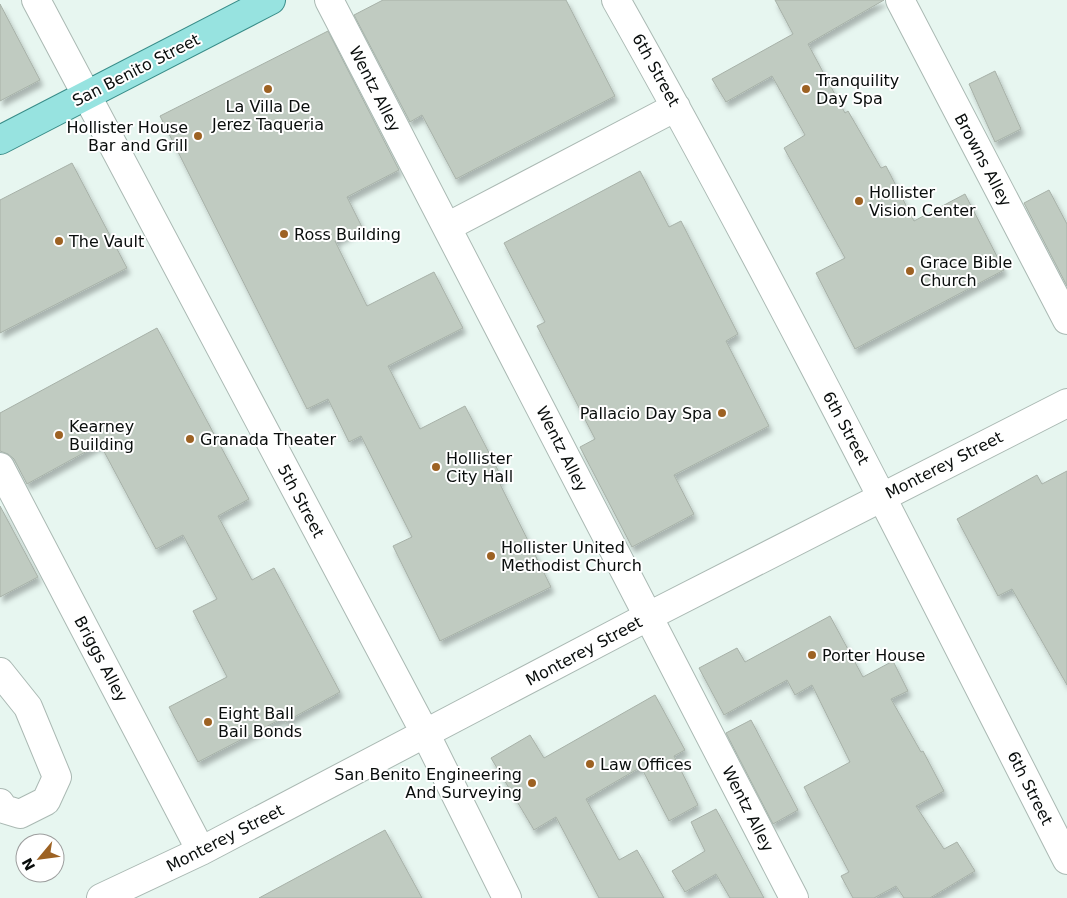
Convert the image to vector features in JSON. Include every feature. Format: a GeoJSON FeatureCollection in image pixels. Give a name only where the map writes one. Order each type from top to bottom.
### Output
{"type":"FeatureCollection","features":[{"type":"Feature","properties":{"kind":"main road","name":"San Benito Street"},"geometry":{"type":"LineString","coordinates":[[0,140],[271,0]]}},
{"type":"Feature","properties":{"kind":"street","name":"5th Street"},"geometry":{"type":"LineString","coordinates":[[36,0],[85,97],[426,735],[507,898]]}},
{"type":"Feature","properties":{"kind":"street","name":"Wentz Alley"},"geometry":{"type":"LineString","coordinates":[[329,0],[794,898]]}},
{"type":"Feature","properties":{"kind":"street","name":"6th Street"},"geometry":{"type":"LineString","coordinates":[[616,0],[676,106],[882,497],[1067,860]]}},
{"type":"Feature","properties":{"kind":"street","name":"Browns Alley"},"geometry":{"type":"LineString","coordinates":[[900,0],[1067,320]]}},
{"type":"Feature","properties":{"kind":"street"},"geometry":{"type":"LineString","coordinates":[[447,227],[676,106]]}},
{"type":"Feature","properties":{"kind":"street","name":"Monterey Street"},"geometry":{"type":"LineString","coordinates":[[101,898],[201,851],[426,735],[649,616],[1067,403]]}},
{"type":"Feature","properties":{"kind":"street","name":"Briggs Alley"},"geometry":{"type":"LineString","coordinates":[[0,467],[201,851]]}},
{"type":"Feature","properties":{"kind":"street"},"geometry":{"type":"LineString","coordinates":[[0,672],[28,707],[57,777],[46,801],[20,814],[4,809],[0,803]]}},
{"type":"Feature","properties":{"kind":"building"},"geometry":{"type":"Polygon","coordinates":[[[383,0],[566,0],[615,96],[456,179],[422,115],[410,122],[354,15],[383,0]]]}},
{"type":"Feature","properties":{"kind":"building"},"geometry":{"type":"Polygon","coordinates":[[[775,0],[884,0],[808,44],[845,113],[848,111],[881,168],[886,166],[914,221],[965,194],[1004,270],[855,349],[816,273],[845,258],[784,148],[805,135],[772,76],[726,102],[712,79],[793,34],[775,0]]]}},
{"type":"Feature","properties":{"kind":"building"},"geometry":{"type":"Polygon","coordinates":[[[0,4],[40,80],[0,101],[0,4]]]}},
{"type":"Feature","properties":{"kind":"building","name":"Ross Building"},"geometry":{"type":"Polygon","coordinates":[[[328,31],[399,170],[347,197],[362,227],[335,241],[367,306],[434,272],[463,328],[388,366],[420,429],[465,406],[502,478],[498,480],[551,587],[440,641],[393,546],[412,537],[361,436],[349,442],[328,399],[307,409],[160,116],[328,31]]]}},
{"type":"Feature","properties":{"kind":"building"},"geometry":{"type":"Polygon","coordinates":[[[995,71],[1021,129],[995,142],[969,84],[995,71]]]}},
{"type":"Feature","properties":{"kind":"building","name":"The Vault"},"geometry":{"type":"Polygon","coordinates":[[[72,163],[127,268],[0,333],[0,200],[72,163]]]}},
{"type":"Feature","properties":{"kind":"building"},"geometry":{"type":"Polygon","coordinates":[[[640,171],[669,227],[681,221],[738,334],[726,341],[769,426],[674,475],[694,514],[632,547],[580,447],[595,439],[537,326],[545,322],[504,243],[640,171]]]}},
{"type":"Feature","properties":{"kind":"building"},"geometry":{"type":"Polygon","coordinates":[[[1049,190],[1067,224],[1067,286],[1024,203],[1049,190]]]}},
{"type":"Feature","properties":{"kind":"building"},"geometry":{"type":"Polygon","coordinates":[[[157,328],[249,499],[218,516],[252,580],[274,568],[340,692],[285,722],[283,718],[198,762],[169,707],[227,677],[193,611],[217,599],[183,535],[156,549],[100,444],[27,484],[14,459],[0,451],[0,413],[157,328]]]}},
{"type":"Feature","properties":{"kind":"building"},"geometry":{"type":"Polygon","coordinates":[[[1067,471],[1067,685],[1012,589],[998,596],[957,519],[1037,475],[1042,484],[1067,471]]]}},
{"type":"Feature","properties":{"kind":"building"},"geometry":{"type":"Polygon","coordinates":[[[0,506],[38,577],[0,597],[0,506]]]}},
{"type":"Feature","properties":{"kind":"building"},"geometry":{"type":"Polygon","coordinates":[[[830,616],[863,677],[893,661],[908,691],[891,699],[921,752],[923,751],[944,791],[916,806],[944,849],[957,842],[975,871],[930,898],[904,898],[896,886],[874,898],[853,898],[841,876],[849,872],[804,787],[850,762],[812,685],[795,695],[787,680],[724,715],[699,668],[737,648],[745,662],[830,616]]]}},
{"type":"Feature","properties":{"kind":"building"},"geometry":{"type":"Polygon","coordinates":[[[655,695],[685,750],[674,756],[698,805],[669,821],[641,767],[586,799],[619,860],[637,850],[664,898],[599,898],[556,817],[534,830],[491,758],[530,735],[544,758],[655,695]]]}},
{"type":"Feature","properties":{"kind":"building"},"geometry":{"type":"Polygon","coordinates":[[[751,720],[798,810],[773,824],[726,733],[751,720]]]}},
{"type":"Feature","properties":{"kind":"building"},"geometry":{"type":"Polygon","coordinates":[[[716,809],[764,898],[730,898],[716,874],[685,892],[672,871],[705,851],[691,822],[716,809]]]}},
{"type":"Feature","properties":{"kind":"building"},"geometry":{"type":"Polygon","coordinates":[[[385,830],[422,898],[259,898],[385,830]]]}},
{"type":"Feature","properties":{"kind":"place","name":"La Villa De Jerez Taqueria"},"geometry":{"type":"Point","coordinates":[268,89]}},
{"type":"Feature","properties":{"kind":"place","name":"Tranquility Day Spa"},"geometry":{"type":"Point","coordinates":[806,89]}},
{"type":"Feature","properties":{"kind":"place","name":"Hollister House Bar and Grill"},"geometry":{"type":"Point","coordinates":[198,136]}},
{"type":"Feature","properties":{"kind":"place","name":"Hollister Vision Center"},"geometry":{"type":"Point","coordinates":[859,201]}},
{"type":"Feature","properties":{"kind":"place","name":"Ross Building"},"geometry":{"type":"Point","coordinates":[284,234]}},
{"type":"Feature","properties":{"kind":"place","name":"The Vault"},"geometry":{"type":"Point","coordinates":[59,241]}},
{"type":"Feature","properties":{"kind":"place","name":"Grace Bible Church"},"geometry":{"type":"Point","coordinates":[910,271]}},
{"type":"Feature","properties":{"kind":"place","name":"Pallacio Day Spa"},"geometry":{"type":"Point","coordinates":[722,413]}},
{"type":"Feature","properties":{"kind":"place","name":"Kearney Building"},"geometry":{"type":"Point","coordinates":[59,435]}},
{"type":"Feature","properties":{"kind":"place","name":"Granada Theater"},"geometry":{"type":"Point","coordinates":[190,439]}},
{"type":"Feature","properties":{"kind":"place","name":"Hollister City Hall"},"geometry":{"type":"Point","coordinates":[436,467]}},
{"type":"Feature","properties":{"kind":"place","name":"Hollister United Methodist Church"},"geometry":{"type":"Point","coordinates":[491,556]}},
{"type":"Feature","properties":{"kind":"place","name":"Porter House"},"geometry":{"type":"Point","coordinates":[812,655]}},
{"type":"Feature","properties":{"kind":"place","name":"Eight Ball Bail Bonds"},"geometry":{"type":"Point","coordinates":[208,722]}},
{"type":"Feature","properties":{"kind":"place","name":"Law Offices"},"geometry":{"type":"Point","coordinates":[590,764]}},
{"type":"Feature","properties":{"kind":"place","name":"San Benito Engineering And Surveying"},"geometry":{"type":"Point","coordinates":[532,783]}}]}
